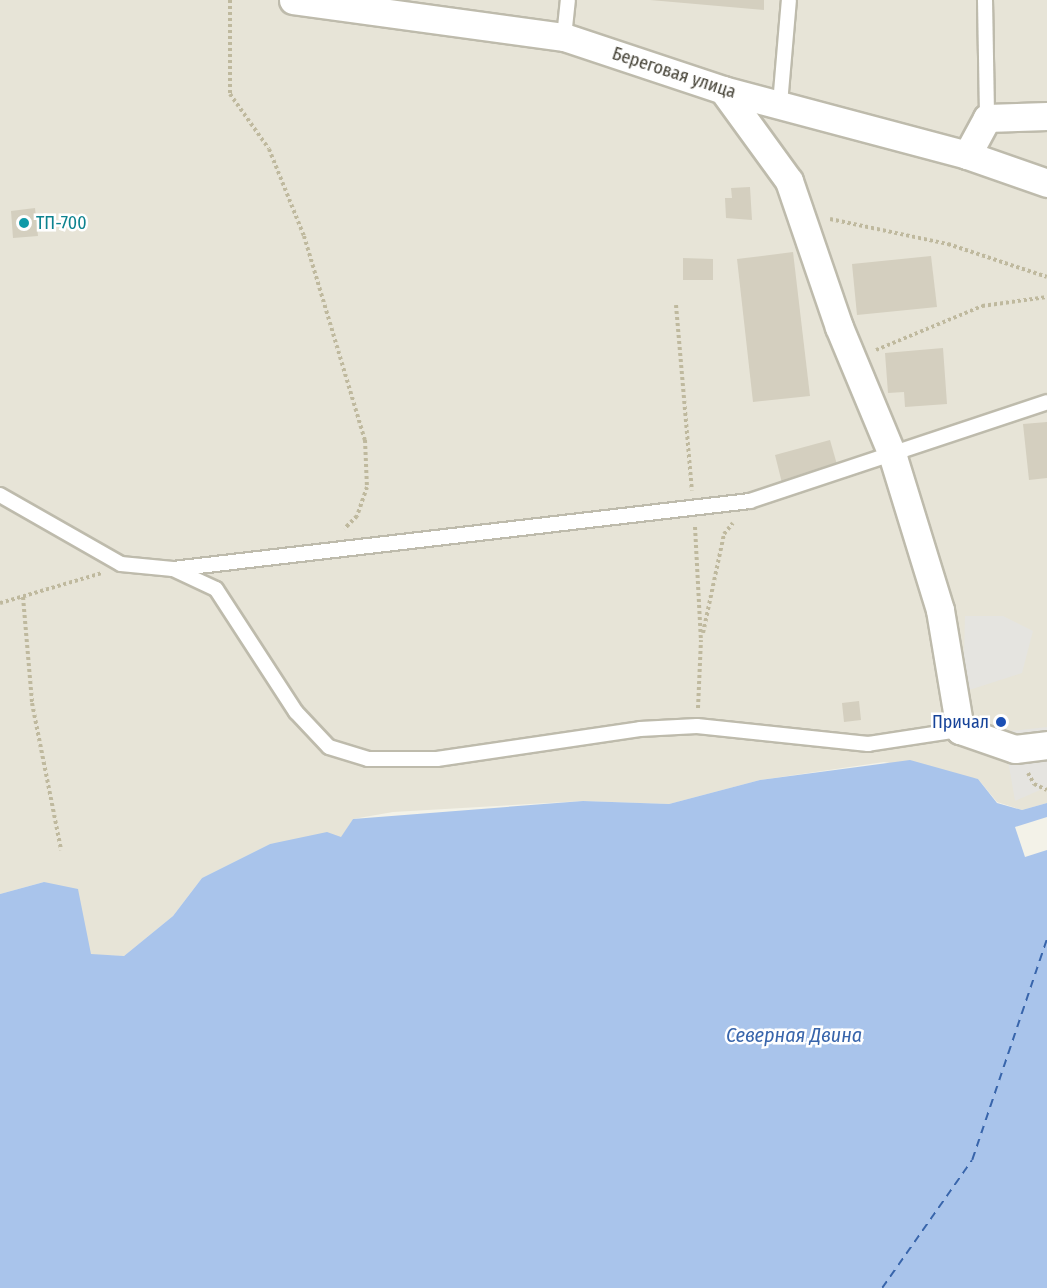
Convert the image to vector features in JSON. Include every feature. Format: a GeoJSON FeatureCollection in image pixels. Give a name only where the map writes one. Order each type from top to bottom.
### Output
{"type":"FeatureCollection","features":[{"type":"Feature","properties":{"kind":"street","name":"Береговая улица"},"geometry":{"type":"LineString","coordinates":[[293,0],[564,37],[723,90],[967,155],[1047,183]]}},
{"type":"Feature","properties":{"kind":"street"},"geometry":{"type":"LineString","coordinates":[[723,90],[789,181],[853,360],[893,457],[940,609],[960,730],[1015,749],[1047,745]]}},
{"type":"Feature","properties":{"kind":"street"},"geometry":{"type":"LineString","coordinates":[[967,155],[987,118],[1047,116]]}},
{"type":"Feature","properties":{"kind":"lane"},"geometry":{"type":"LineString","coordinates":[[564,37],[568,0]]}},
{"type":"Feature","properties":{"kind":"lane"},"geometry":{"type":"LineString","coordinates":[[780,104],[789,0]]}},
{"type":"Feature","properties":{"kind":"lane"},"geometry":{"type":"LineString","coordinates":[[985,0],[987,118]]}},
{"type":"Feature","properties":{"kind":"lane"},"geometry":{"type":"LineString","coordinates":[[0,495],[121,564],[173,569],[750,501],[893,457],[1047,402]]}},
{"type":"Feature","properties":{"kind":"lane"},"geometry":{"type":"LineString","coordinates":[[173,569],[216,589],[296,712],[329,747],[368,759],[437,759],[640,729],[697,726],[868,744],[960,730]]}},
{"type":"Feature","properties":{"kind":"path"},"geometry":{"type":"LineString","coordinates":[[230,0],[230,94],[269,149],[304,236],[365,440],[368,487],[357,516],[320,552]]}},
{"type":"Feature","properties":{"kind":"path"},"geometry":{"type":"LineString","coordinates":[[800,213],[948,244],[1047,277]]}},
{"type":"Feature","properties":{"kind":"path"},"geometry":{"type":"LineString","coordinates":[[853,360],[982,306],[1047,297]]}},
{"type":"Feature","properties":{"kind":"path"},"geometry":{"type":"LineString","coordinates":[[676,304],[694,509],[701,640],[697,726]]}},
{"type":"Feature","properties":{"kind":"path"},"geometry":{"type":"LineString","coordinates":[[701,640],[724,534],[750,501]]}},
{"type":"Feature","properties":{"kind":"path"},"geometry":{"type":"LineString","coordinates":[[0,603],[86,581],[121,564]]}},
{"type":"Feature","properties":{"kind":"path"},"geometry":{"type":"LineString","coordinates":[[23,597],[32,703],[61,850]]}},
{"type":"Feature","properties":{"kind":"path"},"geometry":{"type":"LineString","coordinates":[[1034,784],[1047,790]]}},
{"type":"Feature","properties":{"kind":"shaded area"},"geometry":{"type":"Polygon","coordinates":[[[0,0],[1047,0],[1047,803],[1022,810],[997,802],[978,779],[884,762],[760,780],[669,804],[583,801],[393,812],[353,819],[342,837],[270,844],[202,878],[173,916],[124,956],[91,955],[44,882],[0,894],[0,0]]]}},
{"type":"Feature","properties":{"kind":"shaded area"},"geometry":{"type":"Polygon","coordinates":[[[965,616],[1003,616],[1033,631],[1022,673],[963,692],[965,616]]]}},
{"type":"Feature","properties":{"kind":"shaded area"},"geometry":{"type":"Polygon","coordinates":[[[1047,727],[1047,787],[1015,801],[1003,732],[1047,727]]]}},
{"type":"Feature","properties":{"kind":"water","name":"Северная Двина"},"geometry":{"type":"Polygon","coordinates":[[[910,760],[978,779],[997,803],[1022,810],[1047,803],[1047,1288],[0,1288],[0,894],[44,882],[78,889],[91,954],[124,956],[173,916],[202,878],[270,844],[327,832],[341,837],[353,819],[583,801],[669,804],[760,780],[910,760]]]}},
{"type":"Feature","properties":{"kind":"pier"},"geometry":{"type":"Polygon","coordinates":[[[1047,817],[1047,850],[1025,857],[1015,827],[1047,817]]]}},
{"type":"Feature","properties":{"kind":"building"},"geometry":{"type":"Polygon","coordinates":[[[650,0],[764,0],[764,10],[650,0]]]}},
{"type":"Feature","properties":{"kind":"building"},"geometry":{"type":"Polygon","coordinates":[[[750,187],[752,220],[726,218],[725,198],[732,198],[731,188],[750,187]]]}},
{"type":"Feature","properties":{"kind":"building","name":"ТП-700"},"geometry":{"type":"Polygon","coordinates":[[[35,208],[38,236],[13,238],[11,211],[35,208]]]}},
{"type":"Feature","properties":{"kind":"building"},"geometry":{"type":"Polygon","coordinates":[[[793,252],[810,396],[753,402],[737,259],[793,252]]]}},
{"type":"Feature","properties":{"kind":"building"},"geometry":{"type":"Polygon","coordinates":[[[931,256],[937,307],[857,315],[852,264],[931,256]]]}},
{"type":"Feature","properties":{"kind":"building"},"geometry":{"type":"Polygon","coordinates":[[[683,258],[713,259],[713,280],[683,280],[683,258]]]}},
{"type":"Feature","properties":{"kind":"building"},"geometry":{"type":"Polygon","coordinates":[[[943,348],[947,404],[905,407],[904,392],[888,393],[885,353],[943,348]]]}},
{"type":"Feature","properties":{"kind":"building"},"geometry":{"type":"Polygon","coordinates":[[[1047,422],[1047,478],[1029,480],[1023,424],[1047,422]]]}},
{"type":"Feature","properties":{"kind":"building"},"geometry":{"type":"Polygon","coordinates":[[[830,440],[838,468],[782,483],[775,455],[830,440]]]}},
{"type":"Feature","properties":{"kind":"building"},"geometry":{"type":"Polygon","coordinates":[[[859,701],[861,720],[844,722],[842,703],[859,701]]]}},
{"type":"Feature","properties":{"kind":"ferry route"},"geometry":{"type":"LineString","coordinates":[[882,1288],[972,1160],[1047,939]]}},
{"type":"Feature","properties":{"kind":"place","name":"ТП-700"},"geometry":{"type":"Point","coordinates":[24,223]}},
{"type":"Feature","properties":{"kind":"place","name":"Причал"},"geometry":{"type":"Point","coordinates":[1001,722]}}]}
